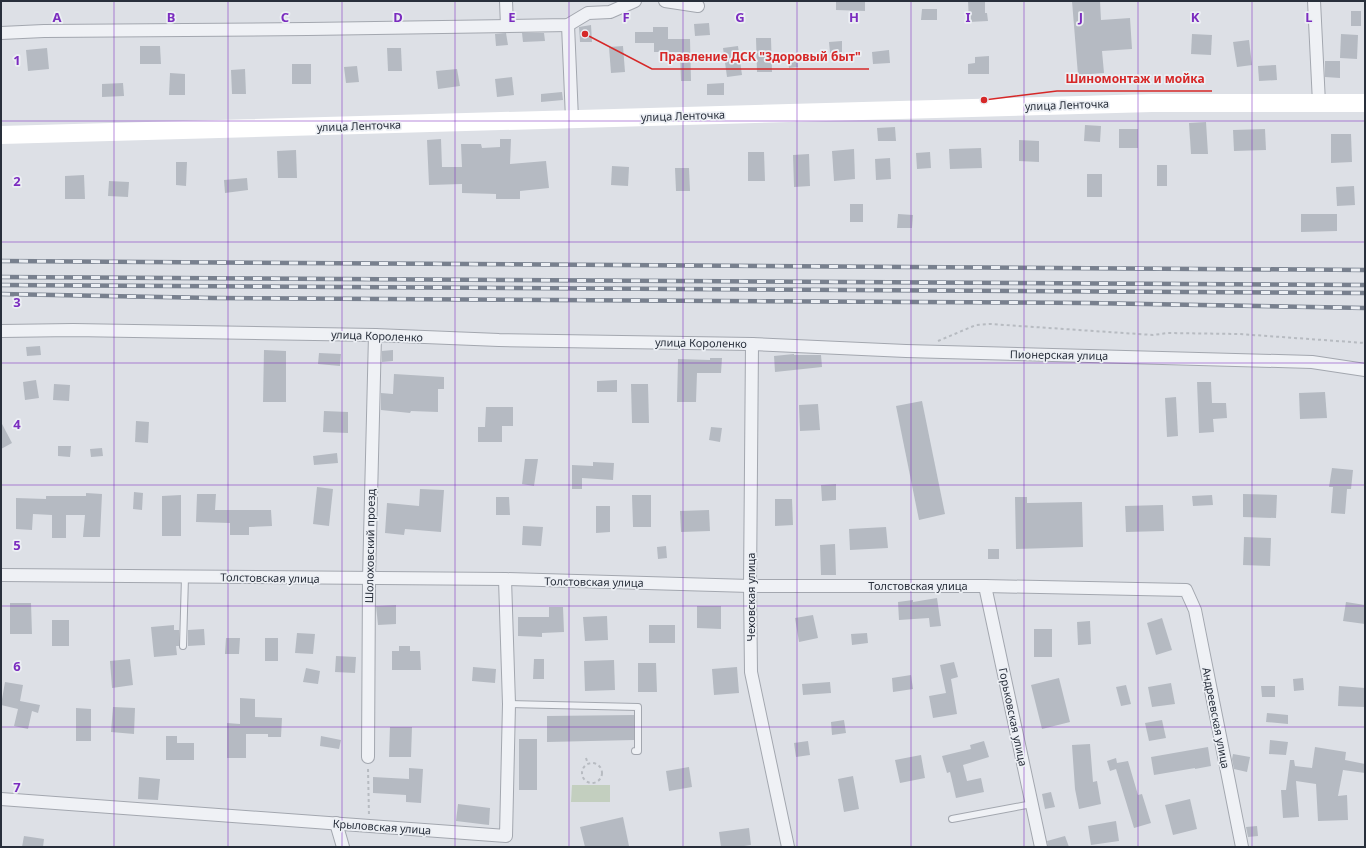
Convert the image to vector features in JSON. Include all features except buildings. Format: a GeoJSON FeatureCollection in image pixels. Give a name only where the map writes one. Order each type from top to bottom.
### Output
{"type":"FeatureCollection","features":[{"type":"Feature","properties":{"kind":"main road","name":"улица Ленточка"},"geometry":{"type":"LineString","coordinates":[[1,135],[1152,103],[1365,103]]}},
{"type":"Feature","properties":{"kind":"street"},"geometry":{"type":"LineString","coordinates":[[506,1],[507,26]]}},
{"type":"Feature","properties":{"kind":"street"},"geometry":{"type":"LineString","coordinates":[[1,33],[44,31],[568,25],[588,13],[610,12],[635,1]]}},
{"type":"Feature","properties":{"kind":"street"},"geometry":{"type":"LineString","coordinates":[[665,1],[698,6]]}},
{"type":"Feature","properties":{"kind":"street"},"geometry":{"type":"LineString","coordinates":[[1314,1],[1319,103]]}},
{"type":"Feature","properties":{"kind":"street"},"geometry":{"type":"LineString","coordinates":[[568,25],[572,120]]}},
{"type":"Feature","properties":{"kind":"street","name":"улица Короленко"},"geometry":{"type":"LineString","coordinates":[[1,331],[73,330],[375,335],[499,340],[752,344]]}},
{"type":"Feature","properties":{"kind":"street","name":"Шолоховский проезд"},"geometry":{"type":"LineString","coordinates":[[368,756],[369,579],[375,335]]}},
{"type":"Feature","properties":{"kind":"street","name":"Пионерская улица"},"geometry":{"type":"LineString","coordinates":[[752,344],[906,351],[1312,362],[1365,370]]}},
{"type":"Feature","properties":{"kind":"street","name":"Чеховская улица"},"geometry":{"type":"LineString","coordinates":[[752,344],[750,586],[751,672],[788,847]]}},
{"type":"Feature","properties":{"kind":"street","name":"Толстовская улица"},"geometry":{"type":"LineString","coordinates":[[1,575],[505,579],[750,586],[985,586],[1186,590]]}},
{"type":"Feature","properties":{"kind":"street","name":"Крыловская улица"},"geometry":{"type":"LineString","coordinates":[[1,799],[506,836],[513,727],[509,704],[505,579]]}},
{"type":"Feature","properties":{"kind":"street","name":"Горьковская улица"},"geometry":{"type":"LineString","coordinates":[[985,586],[1041,847]]}},
{"type":"Feature","properties":{"kind":"street","name":"Андреевская улица"},"geometry":{"type":"LineString","coordinates":[[1186,590],[1195,610],[1242,847]]}},
{"type":"Feature","properties":{"kind":"street"},"geometry":{"type":"LineString","coordinates":[[336,823],[343,847]]}},
{"type":"Feature","properties":{"kind":"lane"},"geometry":{"type":"LineString","coordinates":[[183,646],[185,577]]}},
{"type":"Feature","properties":{"kind":"lane"},"geometry":{"type":"LineString","coordinates":[[509,704],[638,707],[638,751],[635,751]]}},
{"type":"Feature","properties":{"kind":"lane"},"geometry":{"type":"LineString","coordinates":[[952,819],[1032,804]]}},
{"type":"Feature","properties":{"kind":"path"},"geometry":{"type":"LineString","coordinates":[[937,341],[976,325],[990,324],[1153,335],[1168,333],[1239,334],[1365,343]]}},
{"type":"Feature","properties":{"kind":"path"},"geometry":{"type":"LineString","coordinates":[[368,756],[369,825]]}},
{"type":"Feature","properties":{"kind":"path"},"geometry":{"type":"LineString","coordinates":[[586,758],[588,764]]}},
{"type":"Feature","properties":{"kind":"path"},"geometry":{"type":"LineString","coordinates":[[595,763],[599,765],[602,771],[603,774],[597,782],[590,784],[582,775],[583,768],[588,764],[595,763]]}},
{"type":"Feature","properties":{"kind":"green space"},"geometry":{"type":"Polygon","coordinates":[[[572,785],[610,785],[610,802],[571,802],[572,785]]]}},
{"type":"Feature","properties":{"kind":"railway"},"geometry":{"type":"LineString","coordinates":[[1,261],[1365,270]]}},
{"type":"Feature","properties":{"kind":"railway"},"geometry":{"type":"LineString","coordinates":[[1,277],[1365,285]]}},
{"type":"Feature","properties":{"kind":"railway"},"geometry":{"type":"LineString","coordinates":[[1,285],[1365,293]]}},
{"type":"Feature","properties":{"kind":"railway"},"geometry":{"type":"LineString","coordinates":[[1,294],[213,298],[1088,303],[1365,308]]}},
{"type":"Feature","properties":{"kind":"place","name":"Правление ДСК \"Здоровый быт\""},"geometry":{"type":"Point","coordinates":[585,34]}},
{"type":"Feature","properties":{"kind":"place","name":"Шиномонтаж и мойка"},"geometry":{"type":"Point","coordinates":[984,100]}}]}
